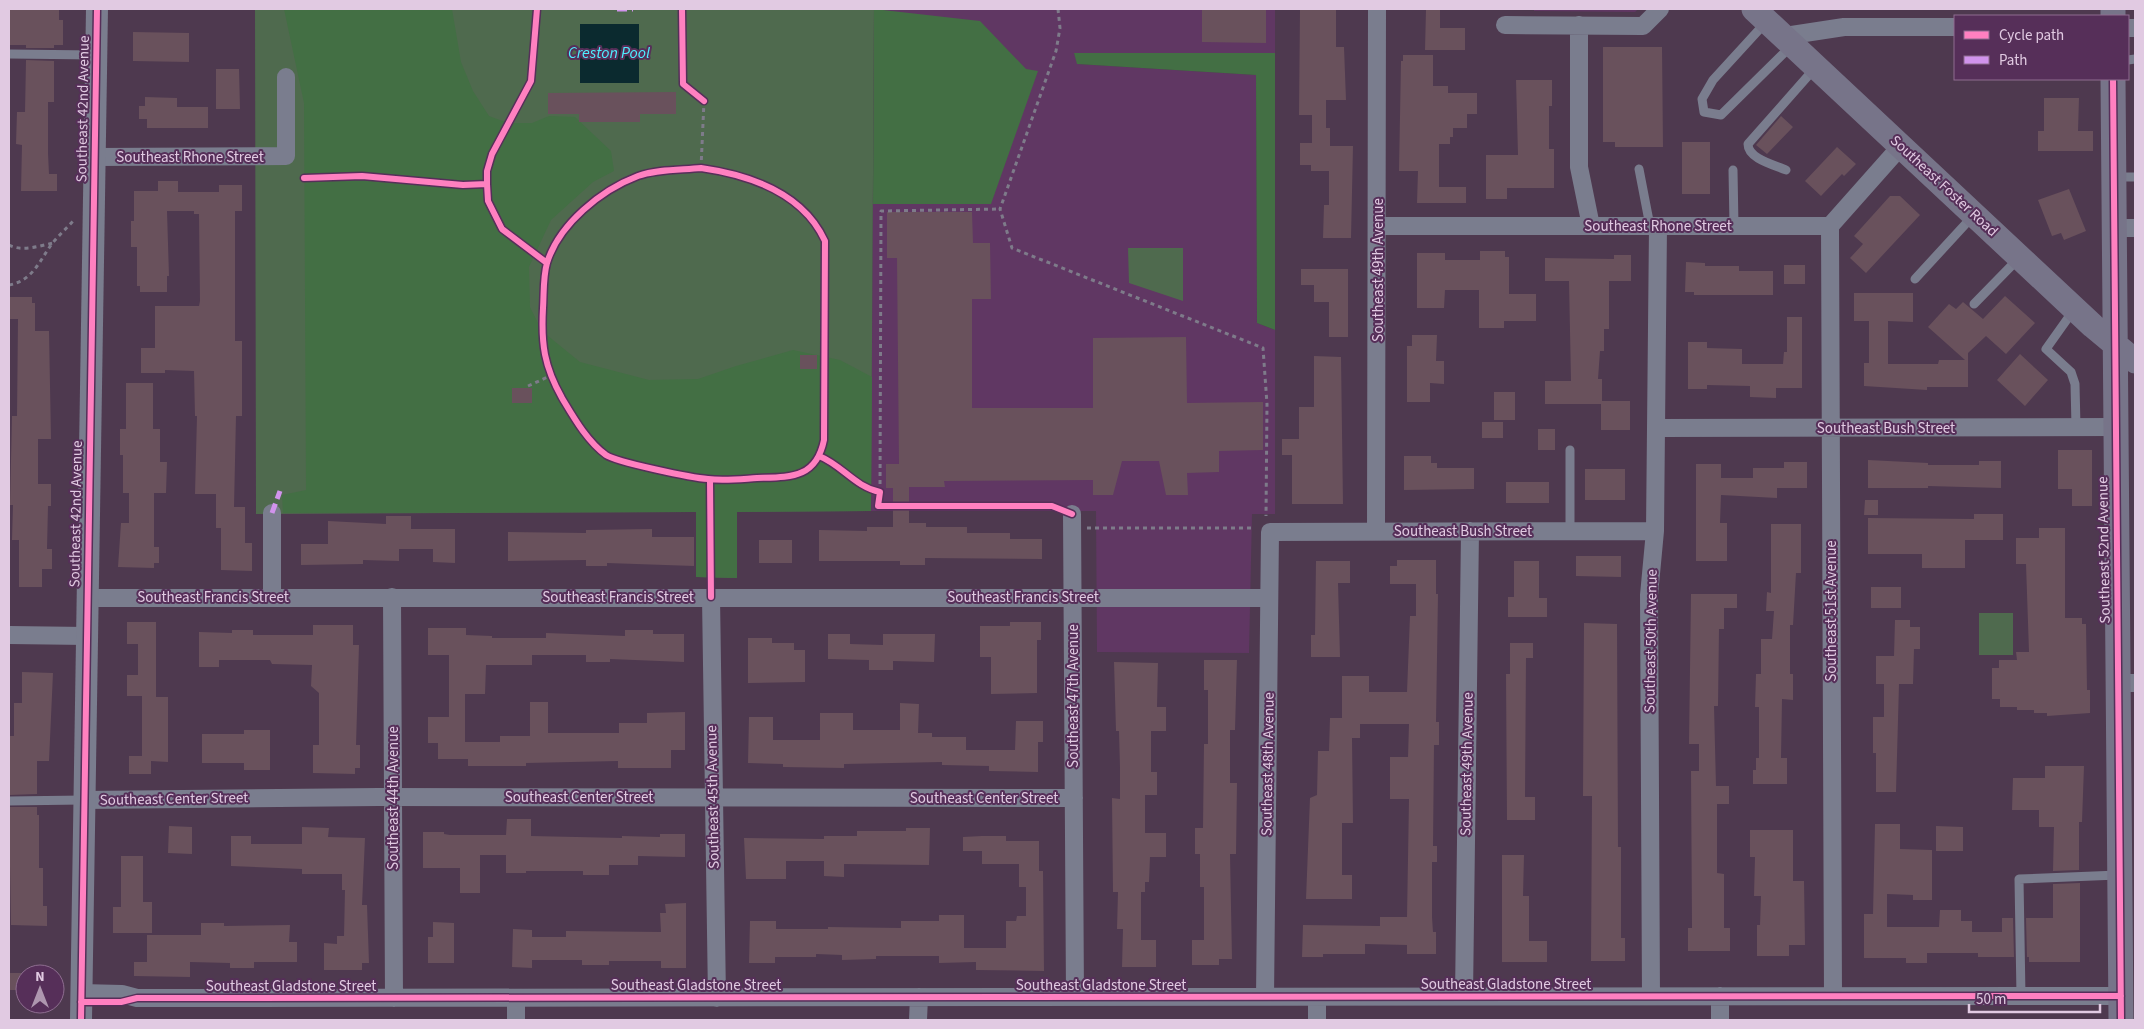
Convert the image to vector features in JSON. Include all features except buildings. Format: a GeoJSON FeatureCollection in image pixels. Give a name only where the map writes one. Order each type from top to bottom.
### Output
{"type":"FeatureCollection","features":[{"type":"Feature","properties":{"kind":"main road","name":"Southeast Foster Road"},"geometry":{"type":"LineString","coordinates":[[1775,27],[2075,309],[2135,361]]}},
{"type":"Feature","properties":{"kind":"main road","name":"Southeast 52nd Avenue"},"geometry":{"type":"LineString","coordinates":[[2114,80],[2125,177],[2125,228],[2115,344],[2115,427],[2128,683],[2125,954],[2122,1020]]}},
{"type":"Feature","properties":{"kind":"street","name":"Southeast 42nd Avenue"},"geometry":{"type":"LineString","coordinates":[[81,1020],[97,9]]}},
{"type":"Feature","properties":{"kind":"street","name":"Southeast 49th Avenue"},"geometry":{"type":"LineString","coordinates":[[1376,531],[1377,9]]}},
{"type":"Feature","properties":{"kind":"street"},"geometry":{"type":"LineString","coordinates":[[1505,25],[1644,26],[1660,9]]}},
{"type":"Feature","properties":{"kind":"street"},"geometry":{"type":"LineString","coordinates":[[1579,25],[1579,167],[1591,226]]}},
{"type":"Feature","properties":{"kind":"street"},"geometry":{"type":"LineString","coordinates":[[1775,27],[1954,27]]}},
{"type":"Feature","properties":{"kind":"street","name":"Southeast Rhone Street"},"geometry":{"type":"LineString","coordinates":[[94,157],[286,156],[286,77]]}},
{"type":"Feature","properties":{"kind":"street"},"geometry":{"type":"LineString","coordinates":[[1830,226],[1901,146]]}},
{"type":"Feature","properties":{"kind":"street","name":"Southeast Rhone Street"},"geometry":{"type":"LineString","coordinates":[[1378,226],[1830,226]]}},
{"type":"Feature","properties":{"kind":"street","name":"Southeast 50th Avenue"},"geometry":{"type":"LineString","coordinates":[[1651,996],[1649,595],[1655,531],[1658,428],[1654,226]]}},
{"type":"Feature","properties":{"kind":"street","name":"Southeast 51st Avenue"},"geometry":{"type":"LineString","coordinates":[[1830,226],[1833,996]]}},
{"type":"Feature","properties":{"kind":"street","name":"Southeast Bush Street"},"geometry":{"type":"LineString","coordinates":[[1658,428],[2115,427]]}},
{"type":"Feature","properties":{"kind":"street"},"geometry":{"type":"LineString","coordinates":[[272,513],[272,597]]}},
{"type":"Feature","properties":{"kind":"street","name":"Southeast 47th Avenue"},"geometry":{"type":"LineString","coordinates":[[1072,521],[1075,997]]}},
{"type":"Feature","properties":{"kind":"street","name":"Southeast 49th Avenue"},"geometry":{"type":"LineString","coordinates":[[1464,996],[1470,531]]}},
{"type":"Feature","properties":{"kind":"street","name":"Southeast Bush Street"},"geometry":{"type":"LineString","coordinates":[[1270,532],[1655,531]]}},
{"type":"Feature","properties":{"kind":"street","name":"Southeast 48th Avenue"},"geometry":{"type":"LineString","coordinates":[[1265,997],[1270,532]]}},
{"type":"Feature","properties":{"kind":"street","name":"Southeast 44th Avenue"},"geometry":{"type":"LineString","coordinates":[[392,597],[394,998]]}},
{"type":"Feature","properties":{"kind":"street","name":"Southeast 45th Avenue"},"geometry":{"type":"LineString","coordinates":[[711,597],[712,797],[717,998]]}},
{"type":"Feature","properties":{"kind":"street","name":"Southeast Francis Street"},"geometry":{"type":"LineString","coordinates":[[88,598],[1269,598]]}},
{"type":"Feature","properties":{"kind":"street"},"geometry":{"type":"LineString","coordinates":[[9,635],[87,636]]}},
{"type":"Feature","properties":{"kind":"street","name":"Southeast Center Street"},"geometry":{"type":"LineString","coordinates":[[84,800],[393,797],[1074,798]]}},
{"type":"Feature","properties":{"kind":"street","name":"Southeast Gladstone Street"},"geometry":{"type":"LineString","coordinates":[[81,993],[122,994],[137,998],[2122,996]]}},
{"type":"Feature","properties":{"kind":"street"},"geometry":{"type":"LineString","coordinates":[[1720,996],[1720,1020]]}},
{"type":"Feature","properties":{"kind":"street"},"geometry":{"type":"LineString","coordinates":[[918,1020],[919,997]]}},
{"type":"Feature","properties":{"kind":"street"},"geometry":{"type":"LineString","coordinates":[[1317,997],[1317,1020]]}},
{"type":"Feature","properties":{"kind":"street"},"geometry":{"type":"LineString","coordinates":[[516,998],[516,1020]]}},
{"type":"Feature","properties":{"kind":"lane"},"geometry":{"type":"LineString","coordinates":[[1775,27],[1721,115],[1704,112],[1702,99],[1714,80],[1775,27]]}},
{"type":"Feature","properties":{"kind":"lane"},"geometry":{"type":"LineString","coordinates":[[9,54],[96,55]]}},
{"type":"Feature","properties":{"kind":"lane"},"geometry":{"type":"LineString","coordinates":[[1786,170],[1761,160],[1750,152],[1748,144],[1816,66]]}},
{"type":"Feature","properties":{"kind":"lane"},"geometry":{"type":"LineString","coordinates":[[1639,169],[1654,226]]}},
{"type":"Feature","properties":{"kind":"lane"},"geometry":{"type":"LineString","coordinates":[[1733,170],[1734,226]]}},
{"type":"Feature","properties":{"kind":"lane"},"geometry":{"type":"LineString","coordinates":[[1915,279],[1974,214]]}},
{"type":"Feature","properties":{"kind":"lane"},"geometry":{"type":"LineString","coordinates":[[1974,304],[2020,257]]}},
{"type":"Feature","properties":{"kind":"lane"},"geometry":{"type":"LineString","coordinates":[[2075,309],[2046,350],[2071,372],[2075,384],[2076,427]]}},
{"type":"Feature","properties":{"kind":"lane"},"geometry":{"type":"LineString","coordinates":[[1570,450],[1570,531]]}},
{"type":"Feature","properties":{"kind":"lane"},"geometry":{"type":"LineString","coordinates":[[9,801],[84,800]]}},
{"type":"Feature","properties":{"kind":"lane"},"geometry":{"type":"LineString","coordinates":[[2021,996],[2019,879],[2126,881]]}},
{"type":"Feature","properties":{"kind":"path"},"geometry":{"type":"LineString","coordinates":[[1058,9],[1060,28],[1056,51],[1000,209],[1012,248],[1263,348],[1267,404],[1265,512],[1270,532],[1254,528],[1072,521]]}},
{"type":"Feature","properties":{"kind":"path"},"geometry":{"type":"LineString","coordinates":[[701,168],[704,101]]}},
{"type":"Feature","properties":{"kind":"path"},"geometry":{"type":"LineString","coordinates":[[880,492],[881,211],[1000,209]]}},
{"type":"Feature","properties":{"kind":"path"},"geometry":{"type":"LineString","coordinates":[[9,285],[23,280],[34,272],[53,243],[75,220],[93,219]]}},
{"type":"Feature","properties":{"kind":"path"},"geometry":{"type":"LineString","coordinates":[[9,245],[22,248],[53,243]]}},
{"type":"Feature","properties":{"kind":"path"},"geometry":{"type":"LineString","coordinates":[[528,386],[550,376]]}},
{"type":"Feature","properties":{"kind":"shaded area"},"geometry":{"type":"Polygon","coordinates":[[[874,9],[1275,9],[1275,53],[1074,53],[1078,64],[1256,75],[1257,323],[1275,330],[1275,514],[1252,514],[1249,653],[1097,652],[1096,511],[871,511],[874,9]]]}},
{"type":"Feature","properties":{"kind":"shaded area"},"geometry":{"type":"Polygon","coordinates":[[[1534,9],[1638,9],[1635,12],[1534,11],[1534,9]]]}},
{"type":"Feature","properties":{"kind":"green space"},"geometry":{"type":"Polygon","coordinates":[[[255,9],[874,9],[871,511],[737,512],[737,578],[696,577],[696,512],[256,514],[255,9]]]}},
{"type":"Feature","properties":{"kind":"green space"},"geometry":{"type":"Polygon","coordinates":[[[284,9],[452,9],[461,62],[473,91],[489,116],[508,123],[532,123],[549,116],[575,117],[611,151],[614,171],[593,182],[551,220],[529,267],[530,307],[542,331],[580,362],[649,380],[698,379],[793,350],[840,360],[872,377],[871,511],[737,512],[737,578],[696,577],[696,512],[283,513],[282,495],[306,490],[304,103],[284,9]]]}},
{"type":"Feature","properties":{"kind":"green space"},"geometry":{"type":"Polygon","coordinates":[[[874,9],[980,21],[1026,69],[1038,71],[991,204],[873,204],[874,9]]]}},
{"type":"Feature","properties":{"kind":"green space"},"geometry":{"type":"Polygon","coordinates":[[[1074,53],[1275,53],[1275,330],[1257,323],[1256,75],[1077,64],[1074,53]]]}},
{"type":"Feature","properties":{"kind":"green space"},"geometry":{"type":"Polygon","coordinates":[[[1128,248],[1183,248],[1183,301],[1129,283],[1128,248]]]}},
{"type":"Feature","properties":{"kind":"green space"},"geometry":{"type":"Polygon","coordinates":[[[1979,613],[2013,613],[2013,655],[1979,655],[1979,613]]]}},
{"type":"Feature","properties":{"kind":"water","name":"Creston Pool"},"geometry":{"type":"Polygon","coordinates":[[[580,24],[639,24],[639,83],[580,83],[580,24]]]}},
{"type":"Feature","properties":{"kind":"marked path"},"geometry":{"type":"LineString","coordinates":[[617,9],[633,9]]}},
{"type":"Feature","properties":{"kind":"marked path"},"geometry":{"type":"LineString","coordinates":[[272,513],[280,491]]}},
{"type":"Feature","properties":{"kind":"cycle path"},"geometry":{"type":"LineString","coordinates":[[81,1020],[97,9]]}},
{"type":"Feature","properties":{"kind":"cycle path"},"geometry":{"type":"LineString","coordinates":[[537,9],[531,81],[492,154],[487,171],[487,184],[488,201],[502,229],[547,263]]}},
{"type":"Feature","properties":{"kind":"cycle path"},"geometry":{"type":"LineString","coordinates":[[682,9],[683,84],[704,101]]}},
{"type":"Feature","properties":{"kind":"cycle path"},"geometry":{"type":"LineString","coordinates":[[2113,80],[2121,1020]]}},
{"type":"Feature","properties":{"kind":"cycle path"},"geometry":{"type":"LineString","coordinates":[[701,168],[738,176],[773,189],[803,210],[815,224],[825,241],[824,440],[815,462],[808,469],[791,476],[714,480],[671,473],[613,458],[599,449],[581,429],[551,376],[543,344],[544,279],[547,263],[561,235],[571,222],[596,199],[624,182],[653,172],[701,168]]}},
{"type":"Feature","properties":{"kind":"cycle path"},"geometry":{"type":"LineString","coordinates":[[304,178],[362,176],[463,185],[487,184]]}},
{"type":"Feature","properties":{"kind":"cycle path"},"geometry":{"type":"LineString","coordinates":[[819,456],[835,465],[863,486],[880,492],[878,506],[1052,506],[1072,514]]}},
{"type":"Feature","properties":{"kind":"cycle path"},"geometry":{"type":"LineString","coordinates":[[710,480],[711,597]]}},
{"type":"Feature","properties":{"kind":"cycle path"},"geometry":{"type":"LineString","coordinates":[[81,1002],[121,1002],[137,998],[2121,996]]}}]}
